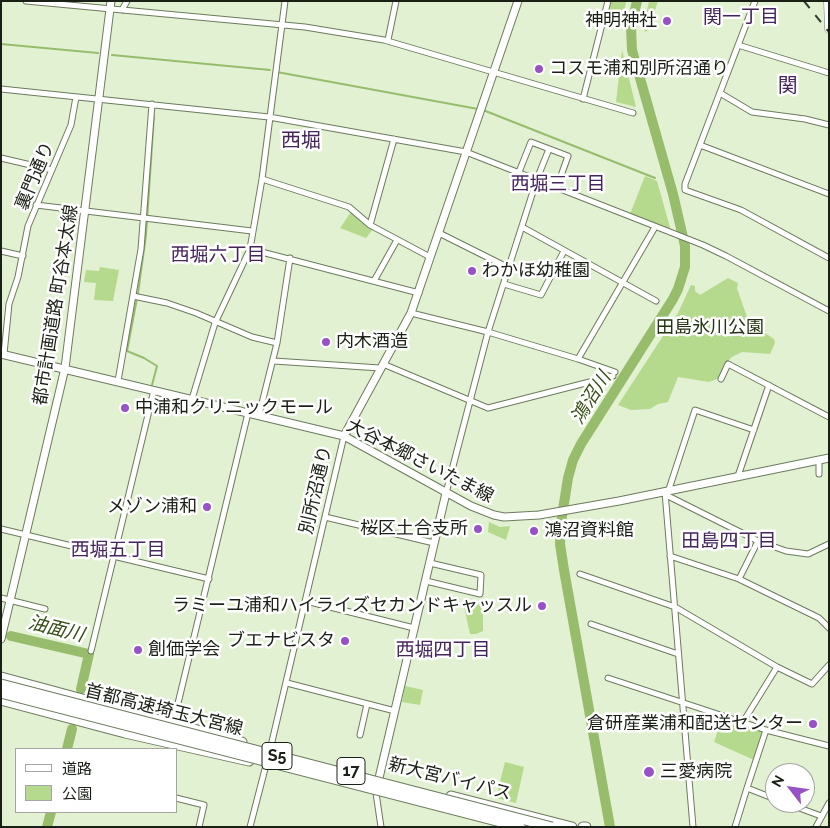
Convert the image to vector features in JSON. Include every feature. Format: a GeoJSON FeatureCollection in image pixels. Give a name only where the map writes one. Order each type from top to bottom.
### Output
{"type":"FeatureCollection","features":[{"type":"Feature","properties":{"kind":"highway","name":"新大宮バイパス"},"geometry":{"type":"LineString","coordinates":[[1,677],[270,750],[572,827]]}},
{"type":"Feature","properties":{"kind":"highway"},"geometry":{"type":"LineString","coordinates":[[1,686],[31,698],[64,717]]}},
{"type":"Feature","properties":{"kind":"highway","name":"首都高速埼玉大宮線"},"geometry":{"type":"LineString","coordinates":[[1,686],[552,827]]}},
{"type":"Feature","properties":{"kind":"highway","name":"首都高速埼玉大宮線"},"geometry":{"type":"LineString","coordinates":[[1,693],[520,827]]}},
{"type":"Feature","properties":{"kind":"highway","name":"新大宮バイパス"},"geometry":{"type":"LineString","coordinates":[[1,700],[125,733],[266,765],[503,827]]}},
{"type":"Feature","properties":{"kind":"highway"},"geometry":{"type":"LineString","coordinates":[[125,733],[131,711]]}},
{"type":"Feature","properties":{"kind":"main road"},"geometry":{"type":"LineString","coordinates":[[828,1],[829,28]]}},
{"type":"Feature","properties":{"kind":"street"},"geometry":{"type":"LineString","coordinates":[[26,1],[110,5],[122,10],[306,28],[388,40],[633,113]]}},
{"type":"Feature","properties":{"kind":"street"},"geometry":{"type":"LineString","coordinates":[[122,10],[127,1]]}},
{"type":"Feature","properties":{"kind":"street"},"geometry":{"type":"LineString","coordinates":[[192,399],[215,323],[250,249],[262,179],[285,1]]}},
{"type":"Feature","properties":{"kind":"street"},"geometry":{"type":"LineString","coordinates":[[388,40],[396,1]]}},
{"type":"Feature","properties":{"kind":"street","name":"別所沼通り"},"geometry":{"type":"LineString","coordinates":[[270,750],[344,436],[411,313],[419,293],[518,1]]}},
{"type":"Feature","properties":{"kind":"street"},"geometry":{"type":"LineString","coordinates":[[583,99],[608,1]]}},
{"type":"Feature","properties":{"kind":"street"},"geometry":{"type":"LineString","coordinates":[[755,1],[685,184],[685,190],[741,210],[829,258]]}},
{"type":"Feature","properties":{"kind":"street","name":"都市計画道路 町谷本太線"},"geometry":{"type":"LineString","coordinates":[[1,639],[3,620],[10,600],[26,535],[65,368],[86,211],[110,5]]}},
{"type":"Feature","properties":{"kind":"street"},"geometry":{"type":"LineString","coordinates":[[738,45],[829,72]]}},
{"type":"Feature","properties":{"kind":"street"},"geometry":{"type":"LineString","coordinates":[[1,89],[269,116],[466,152],[694,241],[829,311]]}},
{"type":"Feature","properties":{"kind":"street"},"geometry":{"type":"LineString","coordinates":[[720,93],[752,112],[805,119],[829,125]]}},
{"type":"Feature","properties":{"kind":"street","name":"裏門通り"},"geometry":{"type":"LineString","coordinates":[[3,354],[9,304],[23,256],[28,226],[71,125],[76,97]]}},
{"type":"Feature","properties":{"kind":"street"},"geometry":{"type":"LineString","coordinates":[[118,381],[135,296],[145,219],[152,104]]}},
{"type":"Feature","properties":{"kind":"street"},"geometry":{"type":"LineString","coordinates":[[370,225],[394,139]]}},
{"type":"Feature","properties":{"kind":"street"},"geometry":{"type":"LineString","coordinates":[[519,172],[531,142],[568,156],[557,187]]}},
{"type":"Feature","properties":{"kind":"street"},"geometry":{"type":"LineString","coordinates":[[700,145],[829,194]]}},
{"type":"Feature","properties":{"kind":"street"},"geometry":{"type":"LineString","coordinates":[[379,778],[446,493],[488,332],[537,179],[549,149]]}},
{"type":"Feature","properties":{"kind":"street"},"geometry":{"type":"LineString","coordinates":[[1,158],[52,170]]}},
{"type":"Feature","properties":{"kind":"street"},"geometry":{"type":"LineString","coordinates":[[262,179],[349,207],[370,225],[430,256]]}},
{"type":"Feature","properties":{"kind":"street"},"geometry":{"type":"LineString","coordinates":[[36,205],[252,232]]}},
{"type":"Feature","properties":{"kind":"street"},"geometry":{"type":"LineString","coordinates":[[522,227],[656,301]]}},
{"type":"Feature","properties":{"kind":"street"},"geometry":{"type":"LineString","coordinates":[[578,359],[656,227]]}},
{"type":"Feature","properties":{"kind":"street"},"geometry":{"type":"LineString","coordinates":[[439,233],[508,268]]}},
{"type":"Feature","properties":{"kind":"street"},"geometry":{"type":"LineString","coordinates":[[374,281],[397,240]]}},
{"type":"Feature","properties":{"kind":"street"},"geometry":{"type":"LineString","coordinates":[[250,249],[419,293]]}},
{"type":"Feature","properties":{"kind":"street"},"geometry":{"type":"LineString","coordinates":[[1,251],[23,256]]}},
{"type":"Feature","properties":{"kind":"street"},"geometry":{"type":"LineString","coordinates":[[504,284],[541,295],[564,251]]}},
{"type":"Feature","properties":{"kind":"street"},"geometry":{"type":"LineString","coordinates":[[259,415],[274,361],[290,258]]}},
{"type":"Feature","properties":{"kind":"street"},"geometry":{"type":"LineString","coordinates":[[135,296],[196,313],[252,338],[277,343]]}},
{"type":"Feature","properties":{"kind":"street"},"geometry":{"type":"LineString","coordinates":[[274,361],[382,366],[488,408],[614,374],[578,359],[488,332],[411,313]]}},
{"type":"Feature","properties":{"kind":"street","name":"大谷本郷さいたま線"},"geometry":{"type":"LineString","coordinates":[[3,354],[344,436],[470,506],[499,516],[516,518],[554,513],[666,493],[738,476],[829,458]]}},
{"type":"Feature","properties":{"kind":"street"},"geometry":{"type":"LineString","coordinates":[[722,379],[728,364],[829,417]]}},
{"type":"Feature","properties":{"kind":"street"},"geometry":{"type":"LineString","coordinates":[[738,476],[769,385]]}},
{"type":"Feature","properties":{"kind":"street"},"geometry":{"type":"LineString","coordinates":[[91,651],[154,390]]}},
{"type":"Feature","properties":{"kind":"street"},"geometry":{"type":"LineString","coordinates":[[692,827],[666,493],[695,410],[754,430]]}},
{"type":"Feature","properties":{"kind":"street"},"geometry":{"type":"LineString","coordinates":[[173,724],[248,413]]}},
{"type":"Feature","properties":{"kind":"street"},"geometry":{"type":"LineString","coordinates":[[818,474],[819,460]]}},
{"type":"Feature","properties":{"kind":"street"},"geometry":{"type":"LineString","coordinates":[[666,493],[758,541],[792,553],[808,554],[829,544]]}},
{"type":"Feature","properties":{"kind":"street"},"geometry":{"type":"LineString","coordinates":[[325,517],[434,543]]}},
{"type":"Feature","properties":{"kind":"street"},"geometry":{"type":"LineString","coordinates":[[1,529],[208,579]]}},
{"type":"Feature","properties":{"kind":"street"},"geometry":{"type":"LineString","coordinates":[[739,579],[758,541]]}},
{"type":"Feature","properties":{"kind":"street"},"geometry":{"type":"LineString","coordinates":[[670,556],[739,579],[818,618],[829,628]]}},
{"type":"Feature","properties":{"kind":"street"},"geometry":{"type":"LineString","coordinates":[[426,581],[480,594],[482,575],[430,563]]}},
{"type":"Feature","properties":{"kind":"street"},"geometry":{"type":"LineString","coordinates":[[580,574],[674,607],[777,667],[812,684],[829,664]]}},
{"type":"Feature","properties":{"kind":"street"},"geometry":{"type":"LineString","coordinates":[[1,598],[45,609]]}},
{"type":"Feature","properties":{"kind":"street"},"geometry":{"type":"LineString","coordinates":[[306,601],[414,628]]}},
{"type":"Feature","properties":{"kind":"street"},"geometry":{"type":"LineString","coordinates":[[591,624],[678,654]]}},
{"type":"Feature","properties":{"kind":"street"},"geometry":{"type":"LineString","coordinates":[[743,722],[777,667]]}},
{"type":"Feature","properties":{"kind":"street"},"geometry":{"type":"LineString","coordinates":[[608,678],[766,730],[829,746]]}},
{"type":"Feature","properties":{"kind":"street"},"geometry":{"type":"LineString","coordinates":[[287,683],[395,711]]}},
{"type":"Feature","properties":{"kind":"street"},"geometry":{"type":"LineString","coordinates":[[360,735],[368,704]]}},
{"type":"Feature","properties":{"kind":"street"},"geometry":{"type":"LineString","coordinates":[[735,827],[766,730]]}},
{"type":"Feature","properties":{"kind":"street"},"geometry":{"type":"LineString","coordinates":[[250,827],[266,765]]}},
{"type":"Feature","properties":{"kind":"street"},"geometry":{"type":"LineString","coordinates":[[747,788],[765,795]]}},
{"type":"Feature","properties":{"kind":"street"},"geometry":{"type":"LineString","coordinates":[[376,793],[381,827]]}},
{"type":"Feature","properties":{"kind":"street"},"geometry":{"type":"LineString","coordinates":[[178,798],[204,805],[199,827]]}},
{"type":"Feature","properties":{"kind":"street"},"geometry":{"type":"LineString","coordinates":[[816,827],[829,803]]}},
{"type":"Feature","properties":{"kind":"street"},"geometry":{"type":"LineString","coordinates":[[813,813],[821,816]]}},
{"type":"Feature","properties":{"kind":"green space"},"geometry":{"type":"Polygon","coordinates":[[[609,1],[626,1],[622,25],[605,21],[609,1]]]}},
{"type":"Feature","properties":{"kind":"green space"},"geometry":{"type":"Polygon","coordinates":[[[649,1],[658,1],[653,17],[656,20],[646,32],[643,29],[649,1]]]}},
{"type":"Feature","properties":{"kind":"green space"},"geometry":{"type":"Polygon","coordinates":[[[622,50],[636,107],[616,102],[622,50]]]}},
{"type":"Feature","properties":{"kind":"green space"},"geometry":{"type":"Polygon","coordinates":[[[645,176],[657,181],[671,231],[630,214],[645,176]]]}},
{"type":"Feature","properties":{"kind":"green space"},"geometry":{"type":"Polygon","coordinates":[[[351,212],[373,229],[366,238],[340,228],[351,212]]]}},
{"type":"Feature","properties":{"kind":"green space"},"geometry":{"type":"Polygon","coordinates":[[[100,267],[119,270],[113,301],[94,300],[96,283],[84,282],[86,270],[99,271],[100,267]]]}},
{"type":"Feature","properties":{"kind":"green space","name":"田島氷川公園"},"geometry":{"type":"Polygon","coordinates":[[[728,278],[738,283],[737,288],[747,317],[753,325],[774,339],[775,343],[770,354],[742,352],[728,361],[720,378],[709,382],[678,377],[668,402],[658,404],[650,409],[631,410],[618,405],[678,313],[691,285],[695,286],[695,291],[700,295],[728,278]]]}},
{"type":"Feature","properties":{"kind":"green space"},"geometry":{"type":"Polygon","coordinates":[[[489,522],[500,527],[510,526],[506,540],[488,532],[489,522]]]}},
{"type":"Feature","properties":{"kind":"green space"},"geometry":{"type":"Polygon","coordinates":[[[468,602],[483,606],[483,631],[476,634],[470,634],[464,606],[468,602]]]}},
{"type":"Feature","properties":{"kind":"green space"},"geometry":{"type":"Polygon","coordinates":[[[405,686],[423,690],[420,705],[402,702],[405,686]]]}},
{"type":"Feature","properties":{"kind":"green space"},"geometry":{"type":"Polygon","coordinates":[[[722,719],[762,731],[754,760],[714,742],[722,719]]]}},
{"type":"Feature","properties":{"kind":"green space"},"geometry":{"type":"Polygon","coordinates":[[[505,762],[524,767],[516,803],[496,798],[505,762]]]}},
{"type":"Feature","properties":{"kind":"waterway","name":"鴻沼川"},"geometry":{"type":"LineString","coordinates":[[610,827],[560,544],[561,522],[573,460],[581,444],[673,299],[685,267],[685,246],[673,194],[632,50],[631,28],[637,1]]}},
{"type":"Feature","properties":{"kind":"waterway"},"geometry":{"type":"LineString","coordinates":[[1,44],[98,53]]}},
{"type":"Feature","properties":{"kind":"waterway"},"geometry":{"type":"LineString","coordinates":[[112,55],[270,70]]}},
{"type":"Feature","properties":{"kind":"waterway"},"geometry":{"type":"LineString","coordinates":[[277,72],[478,109]]}},
{"type":"Feature","properties":{"kind":"waterway"},"geometry":{"type":"LineString","coordinates":[[483,110],[655,178]]}},
{"type":"Feature","properties":{"kind":"waterway"},"geometry":{"type":"LineString","coordinates":[[152,385],[157,366],[127,351],[146,235],[154,116]]}},
{"type":"Feature","properties":{"kind":"waterway","name":"鴻沼川"},"geometry":{"type":"LineString","coordinates":[[664,176],[669,178]]}},
{"type":"Feature","properties":{"kind":"waterway","name":"油面川"},"geometry":{"type":"LineString","coordinates":[[11,636],[89,654],[81,689]]}},
{"type":"Feature","properties":{"kind":"waterway","name":"油面川"},"geometry":{"type":"LineString","coordinates":[[67,748],[72,729]]}},
{"type":"Feature","properties":{"kind":"waterway","name":"油面川"},"geometry":{"type":"LineString","coordinates":[[47,827],[51,813]]}},
{"type":"Feature","properties":{"kind":"railway"},"geometry":{"type":"LineString","coordinates":[[804,1],[829,32]]}},
{"type":"Feature","properties":{"kind":"place","name":"神明神社"},"geometry":{"type":"Point","coordinates":[667,21]}},
{"type":"Feature","properties":{"kind":"place","name":"コスモ浦和別所沼通り"},"geometry":{"type":"Point","coordinates":[539,69]}},
{"type":"Feature","properties":{"kind":"place","name":"わかほ幼稚園"},"geometry":{"type":"Point","coordinates":[472,271]}},
{"type":"Feature","properties":{"kind":"place","name":"内木酒造"},"geometry":{"type":"Point","coordinates":[326,342]}},
{"type":"Feature","properties":{"kind":"place","name":"中浦和クリニックモール"},"geometry":{"type":"Point","coordinates":[125,408]}},
{"type":"Feature","properties":{"kind":"place","name":"メゾン浦和"},"geometry":{"type":"Point","coordinates":[207,507]}},
{"type":"Feature","properties":{"kind":"place","name":"桜区土合支所"},"geometry":{"type":"Point","coordinates":[478,529]}},
{"type":"Feature","properties":{"kind":"place","name":"鴻沼資料館"},"geometry":{"type":"Point","coordinates":[534,531]}},
{"type":"Feature","properties":{"kind":"place","name":"ラミーユ浦和ハイライズセカンドキャッスル"},"geometry":{"type":"Point","coordinates":[542,606]}},
{"type":"Feature","properties":{"kind":"place","name":"ブエナビスタ"},"geometry":{"type":"Point","coordinates":[345,641]}},
{"type":"Feature","properties":{"kind":"place","name":"創価学会"},"geometry":{"type":"Point","coordinates":[138,650]}},
{"type":"Feature","properties":{"kind":"place","name":"倉研産業浦和配送センター"},"geometry":{"type":"Point","coordinates":[813,724]}},
{"type":"Feature","properties":{"kind":"place","name":"三愛病院"},"geometry":{"type":"Point","coordinates":[649,772]}},
{"type":"Feature","properties":{"kind":"district","name":"関一丁目"},"geometry":{"type":"Point","coordinates":[741,17]}},
{"type":"Feature","properties":{"kind":"district","name":"関"},"geometry":{"type":"Point","coordinates":[788,86]}},
{"type":"Feature","properties":{"kind":"district","name":"西堀"},"geometry":{"type":"Point","coordinates":[301,141]}},
{"type":"Feature","properties":{"kind":"district","name":"西堀三丁目"},"geometry":{"type":"Point","coordinates":[558,184]}},
{"type":"Feature","properties":{"kind":"district","name":"西堀六丁目"},"geometry":{"type":"Point","coordinates":[218,255]}},
{"type":"Feature","properties":{"kind":"district","name":"田島四丁目"},"geometry":{"type":"Point","coordinates":[729,541]}},
{"type":"Feature","properties":{"kind":"district","name":"西堀五丁目"},"geometry":{"type":"Point","coordinates":[118,550]}},
{"type":"Feature","properties":{"kind":"district","name":"西堀四丁目"},"geometry":{"type":"Point","coordinates":[443,650]}}]}
